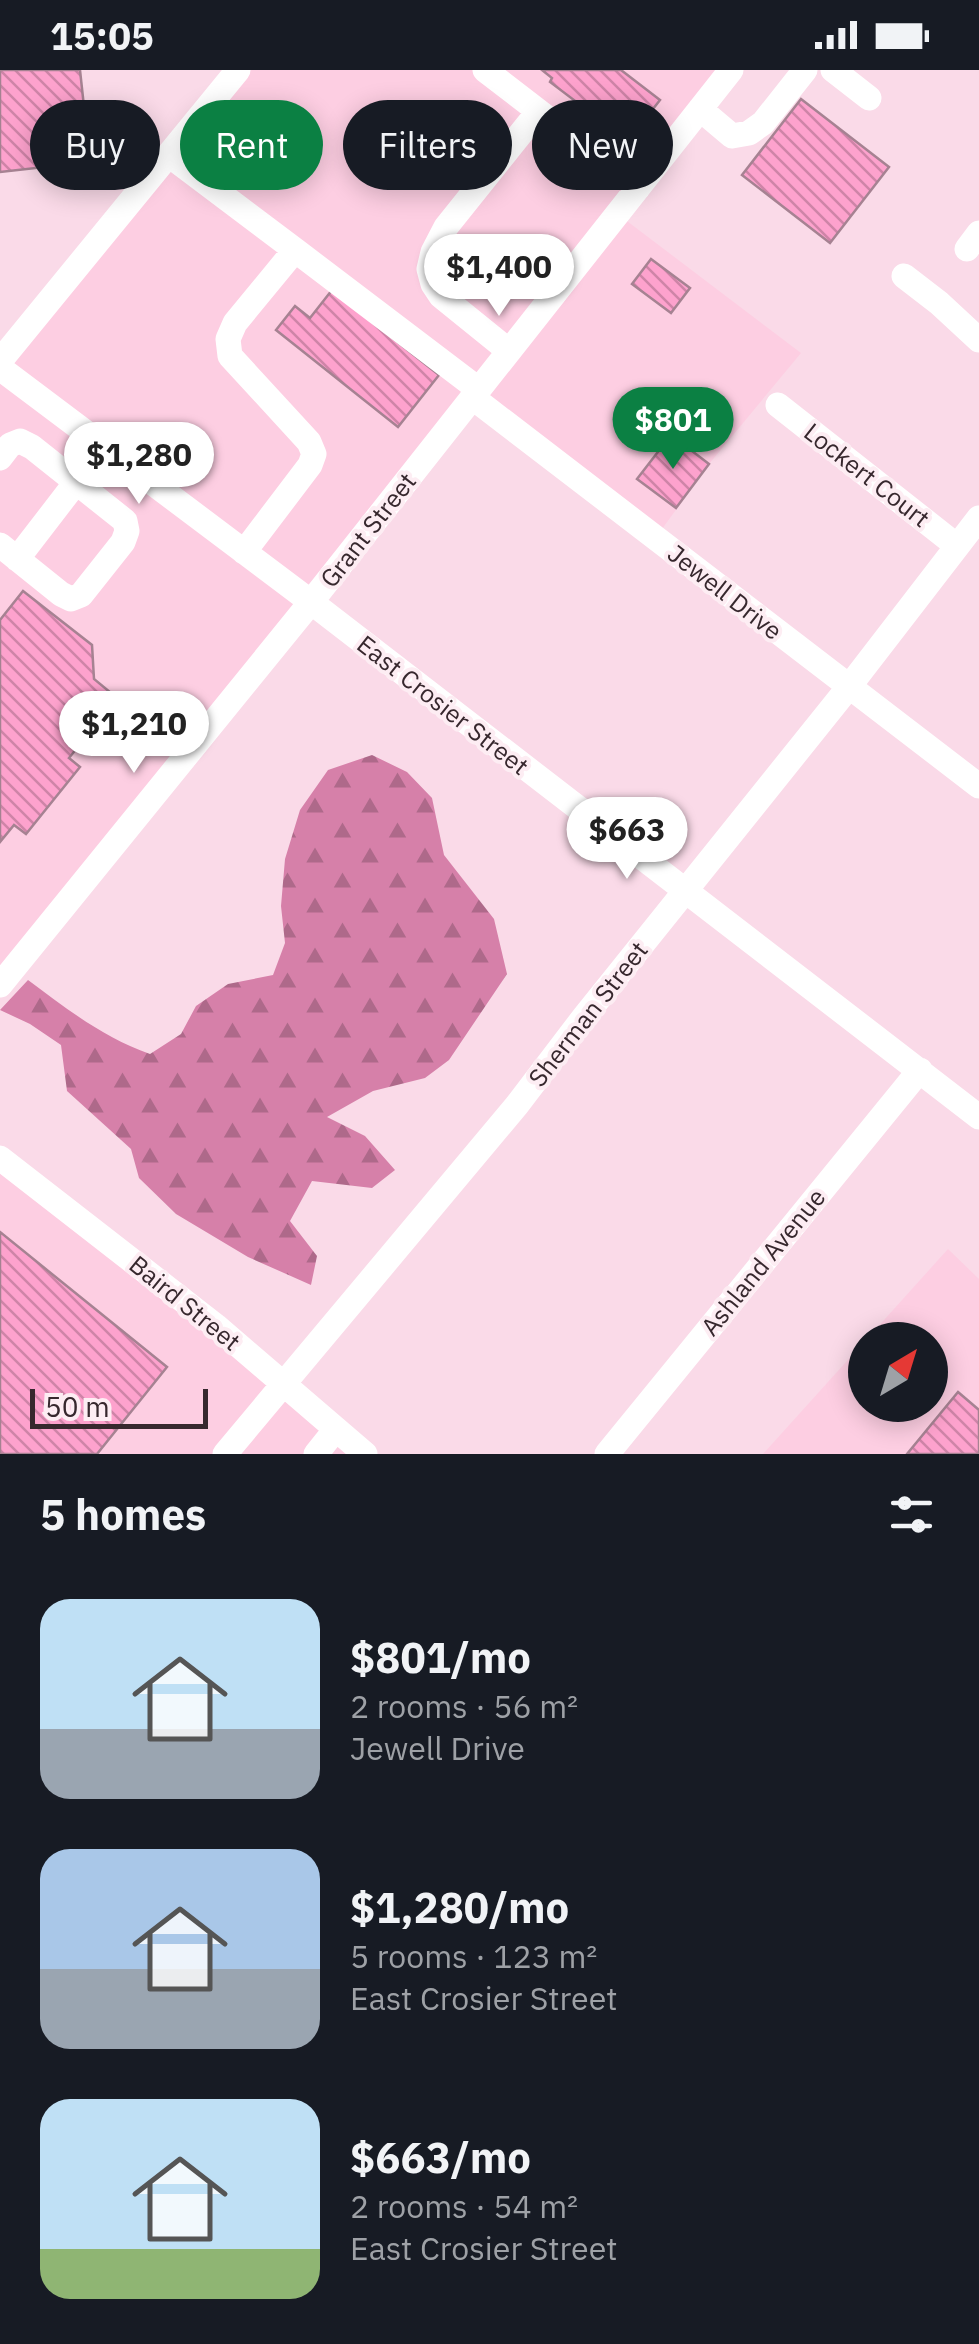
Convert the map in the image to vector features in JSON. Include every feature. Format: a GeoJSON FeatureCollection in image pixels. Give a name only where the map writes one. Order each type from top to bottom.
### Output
{"type":"FeatureCollection","features":[{"type":"Feature","properties":{"kind":"street"},"geometry":{"type":"LineString","coordinates":[[0,364],[238,70]]}},
{"type":"Feature","properties":{"kind":"street"},"geometry":{"type":"LineString","coordinates":[[485,70],[532,107]]}},
{"type":"Feature","properties":{"kind":"street"},"geometry":{"type":"LineString","coordinates":[[700,109],[732,136],[749,134],[763,124],[804,70]]}},
{"type":"Feature","properties":{"kind":"street"},"geometry":{"type":"LineString","coordinates":[[833,70],[869,98]]}},
{"type":"Feature","properties":{"kind":"street","name":"Grant Street"},"geometry":{"type":"LineString","coordinates":[[673,143],[700,109],[720,74]]}},
{"type":"Feature","properties":{"kind":"street"},"geometry":{"type":"LineString","coordinates":[[508,351],[441,296],[429,269],[432,252],[446,227],[532,120]]}},
{"type":"Feature","properties":{"kind":"street","name":"Jewell Drive"},"geometry":{"type":"LineString","coordinates":[[169,155],[296,250],[848,688],[979,786]]}},
{"type":"Feature","properties":{"kind":"street","name":"Grant Street"},"geometry":{"type":"LineString","coordinates":[[0,985],[311,602],[636,190]]}},
{"type":"Feature","properties":{"kind":"street"},"geometry":{"type":"LineString","coordinates":[[244,552],[310,465],[314,454],[309,442],[230,356],[228,339],[296,250]]}},
{"type":"Feature","properties":{"kind":"street"},"geometry":{"type":"LineString","coordinates":[[904,276],[979,340]]}},
{"type":"Feature","properties":{"kind":"street","name":"East Crosier Street"},"geometry":{"type":"LineString","coordinates":[[0,364],[979,1117]]}},
{"type":"Feature","properties":{"kind":"street","name":"Lockert Court"},"geometry":{"type":"LineString","coordinates":[[778,405],[957,546]]}},
{"type":"Feature","properties":{"kind":"street"},"geometry":{"type":"LineString","coordinates":[[0,458],[10,445],[20,442],[32,447],[76,482],[125,521],[128,531],[122,542],[72,600],[8,552],[76,482],[104,446]]}},
{"type":"Feature","properties":{"kind":"street","name":"Sherman Street"},"geometry":{"type":"LineString","coordinates":[[224,1454],[517,1104],[979,518]]}},
{"type":"Feature","properties":{"kind":"street","name":"Ashland Avenue"},"geometry":{"type":"LineString","coordinates":[[607,1454],[920,1070]]}},
{"type":"Feature","properties":{"kind":"street","name":"Baird Street"},"geometry":{"type":"LineString","coordinates":[[0,1158],[216,1326],[365,1454]]}},
{"type":"Feature","properties":{"kind":"street"},"geometry":{"type":"LineString","coordinates":[[316,1454],[336,1429]]}},
{"type":"Feature","properties":{"kind":"shaded area"},"geometry":{"type":"Polygon","coordinates":[[[240,70],[725,70],[673,136],[673,100],[532,100],[532,190],[631,190],[311,596],[5,365],[144,190],[160,190],[160,170],[180,145],[180,190],[323,190],[323,100],[216,100],[240,70]]]}},
{"type":"Feature","properties":{"kind":"shaded area"},"geometry":{"type":"Polygon","coordinates":[[[619,215],[801,353],[709,464],[657,536],[475,396],[619,215]]]}},
{"type":"Feature","properties":{"kind":"shaded area"},"geometry":{"type":"Polygon","coordinates":[[[0,368],[311,602],[0,985],[0,368]]]}},
{"type":"Feature","properties":{"kind":"shaded area"},"geometry":{"type":"Polygon","coordinates":[[[0,1157],[365,1454],[0,1454],[0,1157]]]}},
{"type":"Feature","properties":{"kind":"shaded area"},"geometry":{"type":"Polygon","coordinates":[[[948,1249],[979,1279],[979,1454],[763,1454],[848,1360],[848,1422],[948,1422],[948,1322],[882,1322],[948,1249]]]}},
{"type":"Feature","properties":{"kind":"green space"},"geometry":{"type":"Polygon","coordinates":[[[372,755],[407,772],[432,798],[444,855],[494,919],[507,974],[449,1060],[425,1078],[373,1091],[327,1117],[365,1136],[395,1170],[372,1188],[312,1181],[290,1221],[317,1256],[311,1285],[248,1257],[176,1214],[139,1178],[131,1149],[67,1091],[61,1045],[0,1010],[28,980],[101,1031],[150,1054],[181,1034],[196,1006],[228,984],[273,975],[285,943],[281,906],[285,859],[300,810],[328,770],[372,755]]]}},
{"type":"Feature","properties":{"kind":"building"},"geometry":{"type":"Polygon","coordinates":[[[0,70],[80,70],[83,100],[30,100],[30,169],[0,172],[0,70]]]}},
{"type":"Feature","properties":{"kind":"building"},"geometry":{"type":"Polygon","coordinates":[[[542,70],[621,70],[660,100],[574,100],[550,82],[552,78],[542,70]]]}},
{"type":"Feature","properties":{"kind":"building"},"geometry":{"type":"Polygon","coordinates":[[[801,99],[889,167],[830,243],[742,175],[801,99]]]}},
{"type":"Feature","properties":{"kind":"building"},"geometry":{"type":"Polygon","coordinates":[[[651,259],[690,288],[671,313],[632,284],[651,259]]]}},
{"type":"Feature","properties":{"kind":"building"},"geometry":{"type":"Polygon","coordinates":[[[332,290],[439,375],[398,427],[276,330],[295,306],[310,318],[332,290]]]}},
{"type":"Feature","properties":{"kind":"building"},"geometry":{"type":"Polygon","coordinates":[[[671,435],[709,464],[676,508],[637,479],[671,435]]]}},
{"type":"Feature","properties":{"kind":"building"},"geometry":{"type":"Polygon","coordinates":[[[23,591],[92,645],[94,679],[117,698],[69,758],[80,767],[26,834],[14,825],[0,842],[0,620],[23,591]]]}},
{"type":"Feature","properties":{"kind":"building"},"geometry":{"type":"Polygon","coordinates":[[[0,1232],[167,1367],[97,1454],[0,1454],[0,1232]]]}},
{"type":"Feature","properties":{"kind":"building"},"geometry":{"type":"Polygon","coordinates":[[[958,1392],[979,1410],[979,1454],[907,1454],[933,1422],[948,1422],[948,1404],[958,1392]]]}}]}
